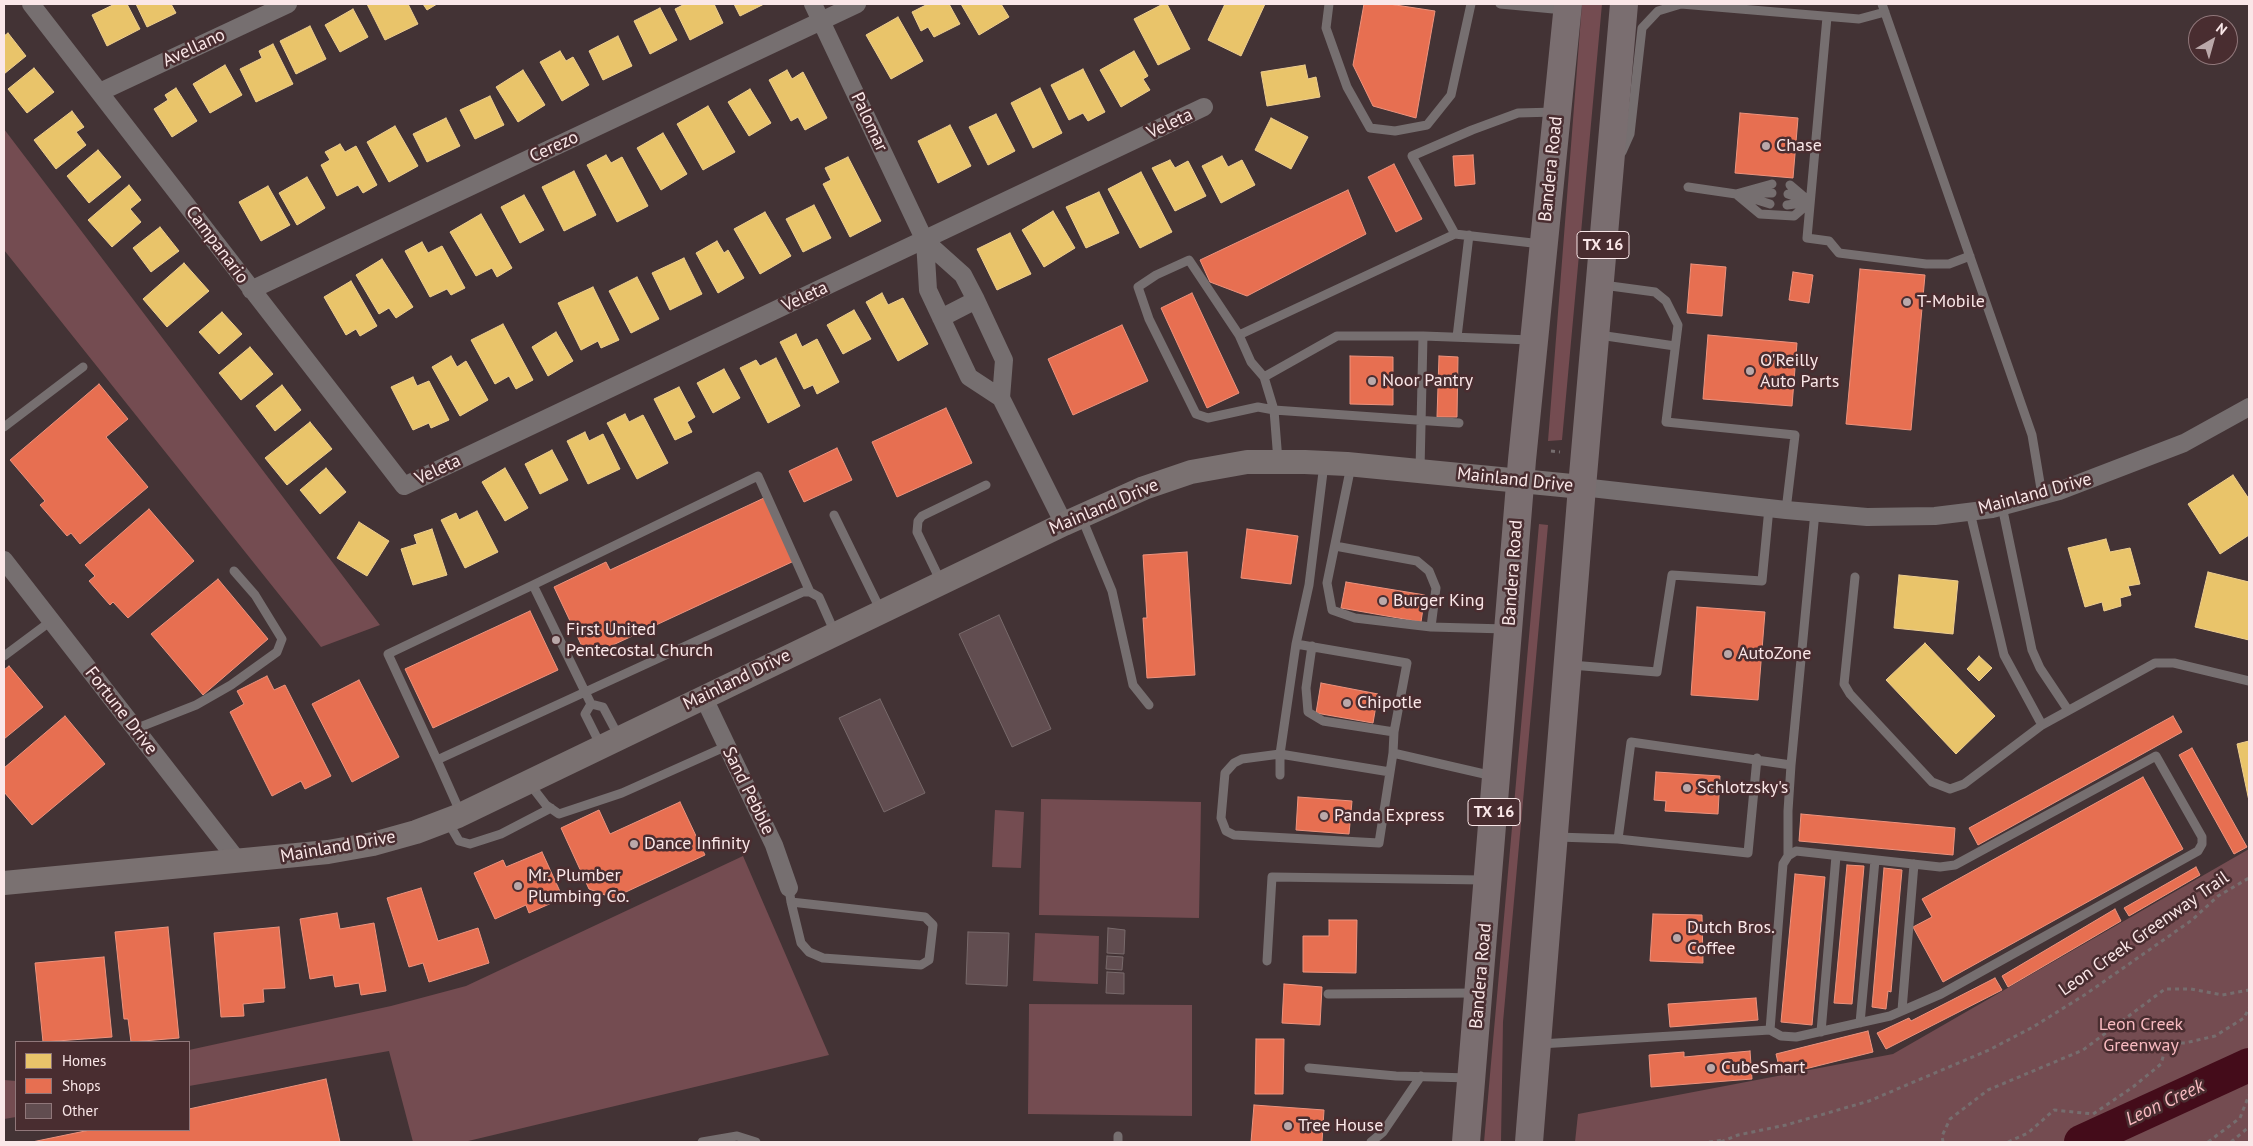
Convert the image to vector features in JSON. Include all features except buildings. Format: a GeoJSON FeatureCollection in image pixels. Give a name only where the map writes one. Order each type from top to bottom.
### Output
{"type":"FeatureCollection","features":[{"type":"Feature","properties":{"kind":"main road","name":"TX 16"},"geometry":{"type":"LineString","coordinates":[[1530,1142],[1582,487],[1624,4]]}},
{"type":"Feature","properties":{"kind":"main road","name":"Bandera Road"},"geometry":{"type":"LineString","coordinates":[[1466,1142],[1480,993],[1520,481],[1567,7]]}},
{"type":"Feature","properties":{"kind":"main road","name":"Mainland Drive"},"geometry":{"type":"LineString","coordinates":[[4,883],[328,852],[373,844],[416,832],[454,817],[528,782],[703,696],[1072,520],[1144,488],[1191,472],[1247,462],[1324,463],[1582,487]]}},
{"type":"Feature","properties":{"kind":"street","name":"Campanario"},"geometry":{"type":"LineString","coordinates":[[31,4],[404,486]]}},
{"type":"Feature","properties":{"kind":"street","name":"Avellano"},"geometry":{"type":"LineString","coordinates":[[100,92],[288,4]]}},
{"type":"Feature","properties":{"kind":"street","name":"Palomar"},"geometry":{"type":"LineString","coordinates":[[814,4],[925,241],[928,290],[969,377],[1001,398],[1004,360],[964,275],[925,241]]}},
{"type":"Feature","properties":{"kind":"street","name":"Cerezo"},"geometry":{"type":"LineString","coordinates":[[251,290],[856,4]]}},
{"type":"Feature","properties":{"kind":"street","name":"Veleta"},"geometry":{"type":"LineString","coordinates":[[404,486],[925,241],[1204,107]]}},
{"type":"Feature","properties":{"kind":"street"},"geometry":{"type":"LineString","coordinates":[[941,318],[976,300]]}},
{"type":"Feature","properties":{"kind":"street"},"geometry":{"type":"LineString","coordinates":[[1001,398],[1072,520]]}},
{"type":"Feature","properties":{"kind":"street","name":"Mainland Drive"},"geometry":{"type":"LineString","coordinates":[[1582,487],[1778,509],[1876,516],[1935,516],[1970,512],[2002,506],[2042,495],[2131,465],[2184,443],[2249,407]]}},
{"type":"Feature","properties":{"kind":"street","name":"Fortune Drive"},"geometry":{"type":"LineString","coordinates":[[4,560],[238,861]]}},
{"type":"Feature","properties":{"kind":"street","name":"Sand Pebble"},"geometry":{"type":"LineString","coordinates":[[703,696],[774,845],[790,895]]}},
{"type":"Feature","properties":{"kind":"lane"},"geometry":{"type":"LineString","coordinates":[[1329,4],[1326,28],[1347,87],[1370,128],[1395,131],[1427,125],[1451,95],[1471,4]]}},
{"type":"Feature","properties":{"kind":"lane"},"geometry":{"type":"LineString","coordinates":[[1500,4],[1567,7]]}},
{"type":"Feature","properties":{"kind":"lane"},"geometry":{"type":"LineString","coordinates":[[1608,181],[1630,134],[1642,28],[1658,11],[1680,4],[1859,19],[1884,8],[2032,435],[2042,495]]}},
{"type":"Feature","properties":{"kind":"lane"},"geometry":{"type":"LineString","coordinates":[[1828,17],[1807,238],[1829,241],[1839,253],[1926,264],[1949,264],[1970,256]]}},
{"type":"Feature","properties":{"kind":"lane"},"geometry":{"type":"LineString","coordinates":[[1455,234],[1412,156],[1472,130],[1518,113],[1557,112]]}},
{"type":"Feature","properties":{"kind":"lane"},"geometry":{"type":"LineString","coordinates":[[1688,187],[1736,194],[1770,204]]}},
{"type":"Feature","properties":{"kind":"lane"},"geometry":{"type":"LineString","coordinates":[[1736,194],[1772,188]]}},
{"type":"Feature","properties":{"kind":"lane"},"geometry":{"type":"LineString","coordinates":[[1789,190],[1810,202]]}},
{"type":"Feature","properties":{"kind":"lane"},"geometry":{"type":"LineString","coordinates":[[1736,194],[1760,214],[1794,216],[1810,202]]}},
{"type":"Feature","properties":{"kind":"lane"},"geometry":{"type":"LineString","coordinates":[[1787,205],[1810,202]]}},
{"type":"Feature","properties":{"kind":"lane"},"geometry":{"type":"LineString","coordinates":[[1239,335],[1455,234],[1544,244]]}},
{"type":"Feature","properties":{"kind":"lane"},"geometry":{"type":"LineString","coordinates":[[1457,337],[1469,235]]}},
{"type":"Feature","properties":{"kind":"lane"},"geometry":{"type":"LineString","coordinates":[[1278,462],[1274,410],[1264,377],[1251,362],[1239,335],[1189,260],[1156,275],[1138,287],[1149,319],[1196,414],[1208,418],[1258,407],[1274,410],[1420,422],[1459,423]]}},
{"type":"Feature","properties":{"kind":"lane"},"geometry":{"type":"LineString","coordinates":[[1568,665],[1658,672],[1672,575],[1762,581],[1795,435],[1666,422],[1678,325],[1666,301],[1655,292],[1600,284]]}},
{"type":"Feature","properties":{"kind":"lane"},"geometry":{"type":"LineString","coordinates":[[1595,334],[1676,346]]}},
{"type":"Feature","properties":{"kind":"lane"},"geometry":{"type":"LineString","coordinates":[[1264,377],[1337,336],[1423,336],[1534,340]]}},
{"type":"Feature","properties":{"kind":"lane"},"geometry":{"type":"LineString","coordinates":[[1420,471],[1423,336]]}},
{"type":"Feature","properties":{"kind":"lane"},"geometry":{"type":"LineString","coordinates":[[4,427],[82,367]]}},
{"type":"Feature","properties":{"kind":"lane"},"geometry":{"type":"LineString","coordinates":[[1280,774],[1280,754],[1296,644],[1309,584],[1324,463]]}},
{"type":"Feature","properties":{"kind":"lane"},"geometry":{"type":"LineString","coordinates":[[1352,465],[1327,583],[1332,610],[1355,618],[1431,626],[1508,629]]}},
{"type":"Feature","properties":{"kind":"lane"},"geometry":{"type":"LineString","coordinates":[[551,808],[500,834],[470,844],[459,840],[437,760],[388,654],[758,476],[810,592]]}},
{"type":"Feature","properties":{"kind":"lane"},"geometry":{"type":"LineString","coordinates":[[942,582],[917,532],[918,521],[922,516],[986,485]]}},
{"type":"Feature","properties":{"kind":"lane"},"geometry":{"type":"LineString","coordinates":[[2002,506],[2032,650],[2040,668],[2068,710]]}},
{"type":"Feature","properties":{"kind":"lane"},"geometry":{"type":"LineString","coordinates":[[1788,856],[1791,765],[1815,512]]}},
{"type":"Feature","properties":{"kind":"lane"},"geometry":{"type":"LineString","coordinates":[[1970,512],[2004,655],[2042,725]]}},
{"type":"Feature","properties":{"kind":"lane"},"geometry":{"type":"LineString","coordinates":[[834,515],[881,611]]}},
{"type":"Feature","properties":{"kind":"lane"},"geometry":{"type":"LineString","coordinates":[[1072,520],[1112,590],[1133,685],[1149,705]]}},
{"type":"Feature","properties":{"kind":"lane"},"geometry":{"type":"LineString","coordinates":[[1335,546],[1417,561],[1429,572],[1436,588],[1431,626]]}},
{"type":"Feature","properties":{"kind":"lane"},"geometry":{"type":"LineString","coordinates":[[135,729],[196,704],[231,685],[277,652],[282,639],[255,595],[234,571]]}},
{"type":"Feature","properties":{"kind":"lane"},"geometry":{"type":"LineString","coordinates":[[1856,577],[1844,684],[1850,694],[1932,782],[1950,789],[1964,784],[2042,725],[2156,663],[2174,663],[2249,681]]}},
{"type":"Feature","properties":{"kind":"lane"},"geometry":{"type":"LineString","coordinates":[[533,585],[584,692],[591,704],[603,707],[610,742]]}},
{"type":"Feature","properties":{"kind":"lane"},"geometry":{"type":"LineString","coordinates":[[437,760],[802,592],[810,592],[819,597],[835,633]]}},
{"type":"Feature","properties":{"kind":"lane"},"geometry":{"type":"LineString","coordinates":[[4,656],[51,621]]}},
{"type":"Feature","properties":{"kind":"lane"},"geometry":{"type":"LineString","coordinates":[[1296,644],[1407,663],[1394,732],[1393,753],[1379,843],[1234,835],[1226,831],[1221,818],[1225,773],[1234,763],[1242,759],[1280,754],[1390,772]]}},
{"type":"Feature","properties":{"kind":"lane"},"geometry":{"type":"LineString","coordinates":[[1312,646],[1306,688],[1308,712],[1323,721],[1394,732]]}},
{"type":"Feature","properties":{"kind":"lane"},"geometry":{"type":"LineString","coordinates":[[591,704],[585,714],[610,742]]}},
{"type":"Feature","properties":{"kind":"lane"},"geometry":{"type":"LineString","coordinates":[[1618,839],[1630,742],[1758,758],[1791,765]]}},
{"type":"Feature","properties":{"kind":"lane"},"geometry":{"type":"LineString","coordinates":[[528,782],[551,808],[559,814],[622,793],[727,746]]}},
{"type":"Feature","properties":{"kind":"lane"},"geometry":{"type":"LineString","coordinates":[[1393,753],[1496,776]]}},
{"type":"Feature","properties":{"kind":"lane"},"geometry":{"type":"LineString","coordinates":[[1537,1044],[1770,1030],[1781,1036],[1796,1037],[1860,1023],[1902,1010],[1941,994],[2198,851],[2202,844],[2202,837],[2156,756],[1955,865],[1940,867],[1796,851],[1788,856],[1783,864],[1770,1030]]}},
{"type":"Feature","properties":{"kind":"lane"},"geometry":{"type":"LineString","coordinates":[[1554,837],[1618,839],[1748,853],[1758,758]]}},
{"type":"Feature","properties":{"kind":"lane"},"geometry":{"type":"LineString","coordinates":[[1821,1032],[1836,856]]}},
{"type":"Feature","properties":{"kind":"lane"},"geometry":{"type":"LineString","coordinates":[[1860,1023],[1875,860]]}},
{"type":"Feature","properties":{"kind":"lane"},"geometry":{"type":"LineString","coordinates":[[1902,1010],[1914,864]]}},
{"type":"Feature","properties":{"kind":"lane"},"geometry":{"type":"LineString","coordinates":[[1267,961],[1272,877],[1489,880]]}},
{"type":"Feature","properties":{"kind":"lane"},"geometry":{"type":"LineString","coordinates":[[790,895],[925,917],[933,925],[930,960],[921,965],[824,958],[809,952],[801,943],[790,895]]}},
{"type":"Feature","properties":{"kind":"lane"},"geometry":{"type":"LineString","coordinates":[[1328,994],[1480,993]]}},
{"type":"Feature","properties":{"kind":"lane"},"geometry":{"type":"LineString","coordinates":[[1309,1068],[1472,1078]]}},
{"type":"Feature","properties":{"kind":"lane"},"geometry":{"type":"LineString","coordinates":[[1371,1142],[1383,1132],[1421,1076]]}},
{"type":"Feature","properties":{"kind":"lane"},"geometry":{"type":"LineString","coordinates":[[702,1142],[737,1136],[756,1142]]}},
{"type":"Feature","properties":{"kind":"path"},"geometry":{"type":"LineString","coordinates":[[1551,451],[1560,452]]}},
{"type":"Feature","properties":{"kind":"path","name":"Leon Creek Greenway Trail"},"geometry":{"type":"LineString","coordinates":[[1708,1142],[1722,1141],[1869,1101],[1989,1050],[2033,1027],[2086,994],[2192,920],[2218,896],[2249,878]]}},
{"type":"Feature","properties":{"kind":"path"},"geometry":{"type":"LineString","coordinates":[[1943,1142],[1942,1136],[1950,1119],[1988,1090],[2083,1050],[2165,989],[2191,989],[2222,995],[2249,990]]}},
{"type":"Feature","properties":{"kind":"path"},"geometry":{"type":"LineString","coordinates":[[2008,1142],[2028,1133],[2054,1110],[2093,1114],[2133,1087],[2161,1064],[2167,1043],[2185,1043],[2215,1036],[2244,1018],[2249,1008]]}},
{"type":"Feature","properties":{"kind":"path"},"geometry":{"type":"LineString","coordinates":[[2208,1142],[2240,1118],[2249,1095]]}},
{"type":"Feature","properties":{"kind":"path"},"geometry":{"type":"LineString","coordinates":[[2231,1142],[2249,1127]]}},
{"type":"Feature","properties":{"kind":"green space"},"geometry":{"type":"Polygon","coordinates":[[[1582,4],[1602,4],[1562,440],[1548,441],[1582,4]]]}},
{"type":"Feature","properties":{"kind":"green space"},"geometry":{"type":"Polygon","coordinates":[[[4,129],[380,625],[321,647],[4,250],[4,129]]]}},
{"type":"Feature","properties":{"kind":"green space"},"geometry":{"type":"Polygon","coordinates":[[[1539,524],[1548,525],[1503,1022],[1501,1142],[1484,1142],[1539,524]]]}},
{"type":"Feature","properties":{"kind":"green space"},"geometry":{"type":"Polygon","coordinates":[[[1041,799],[1201,802],[1199,918],[1039,915],[1041,799]]]}},
{"type":"Feature","properties":{"kind":"green space"},"geometry":{"type":"Polygon","coordinates":[[[995,810],[1024,812],[1021,868],[992,867],[995,810]]]}},
{"type":"Feature","properties":{"kind":"green space","name":"Leon Creek Greenway"},"geometry":{"type":"Polygon","coordinates":[[[2249,849],[2249,1142],[1575,1142],[1578,1114],[1893,1054],[2249,849]]]}},
{"type":"Feature","properties":{"kind":"green space"},"geometry":{"type":"Polygon","coordinates":[[[743,856],[829,1055],[464,1142],[413,1142],[389,1051],[190,1086],[190,1050],[391,1006],[466,986],[743,856]]]}},
{"type":"Feature","properties":{"kind":"green space"},"geometry":{"type":"Polygon","coordinates":[[[1035,933],[1099,936],[1098,984],[1033,981],[1035,933]]]}},
{"type":"Feature","properties":{"kind":"green space"},"geometry":{"type":"Polygon","coordinates":[[[1029,1004],[1192,1005],[1192,1116],[1028,1114],[1029,1004]]]}},
{"type":"Feature","properties":{"kind":"green space"},"geometry":{"type":"Polygon","coordinates":[[[4,1080],[15,1081],[15,1117],[4,1119],[4,1080]]]}},
{"type":"Feature","properties":{"kind":"waterway","name":"Leon Creek"},"geometry":{"type":"LineString","coordinates":[[2081,1142],[2249,1065]]}},
{"type":"Feature","properties":{"kind":"place","name":"Chase"},"geometry":{"type":"Point","coordinates":[1766,146]}},
{"type":"Feature","properties":{"kind":"place","name":"T-Mobile"},"geometry":{"type":"Point","coordinates":[1907,302]}},
{"type":"Feature","properties":{"kind":"place","name":"O'Reilly Auto Parts"},"geometry":{"type":"Point","coordinates":[1750,371]}},
{"type":"Feature","properties":{"kind":"place","name":"Noor Pantry"},"geometry":{"type":"Point","coordinates":[1372,381]}},
{"type":"Feature","properties":{"kind":"place","name":"Burger King"},"geometry":{"type":"Point","coordinates":[1383,601]}},
{"type":"Feature","properties":{"kind":"place","name":"First United Pentecostal Church"},"geometry":{"type":"Point","coordinates":[556,640]}},
{"type":"Feature","properties":{"kind":"place","name":"AutoZone"},"geometry":{"type":"Point","coordinates":[1728,654]}},
{"type":"Feature","properties":{"kind":"place","name":"Chipotle"},"geometry":{"type":"Point","coordinates":[1347,703]}},
{"type":"Feature","properties":{"kind":"place","name":"Schlotzsky's"},"geometry":{"type":"Point","coordinates":[1687,788]}},
{"type":"Feature","properties":{"kind":"place","name":"Panda Express"},"geometry":{"type":"Point","coordinates":[1324,816]}},
{"type":"Feature","properties":{"kind":"place","name":"Dance Infinity"},"geometry":{"type":"Point","coordinates":[634,844]}},
{"type":"Feature","properties":{"kind":"place","name":"Mr. Plumber Plumbing Co."},"geometry":{"type":"Point","coordinates":[518,886]}},
{"type":"Feature","properties":{"kind":"place","name":"Dutch Bros. Coffee"},"geometry":{"type":"Point","coordinates":[1677,938]}},
{"type":"Feature","properties":{"kind":"place","name":"CubeSmart"},"geometry":{"type":"Point","coordinates":[1711,1068]}},
{"type":"Feature","properties":{"kind":"place","name":"Tree House"},"geometry":{"type":"Point","coordinates":[1288,1126]}}]}
